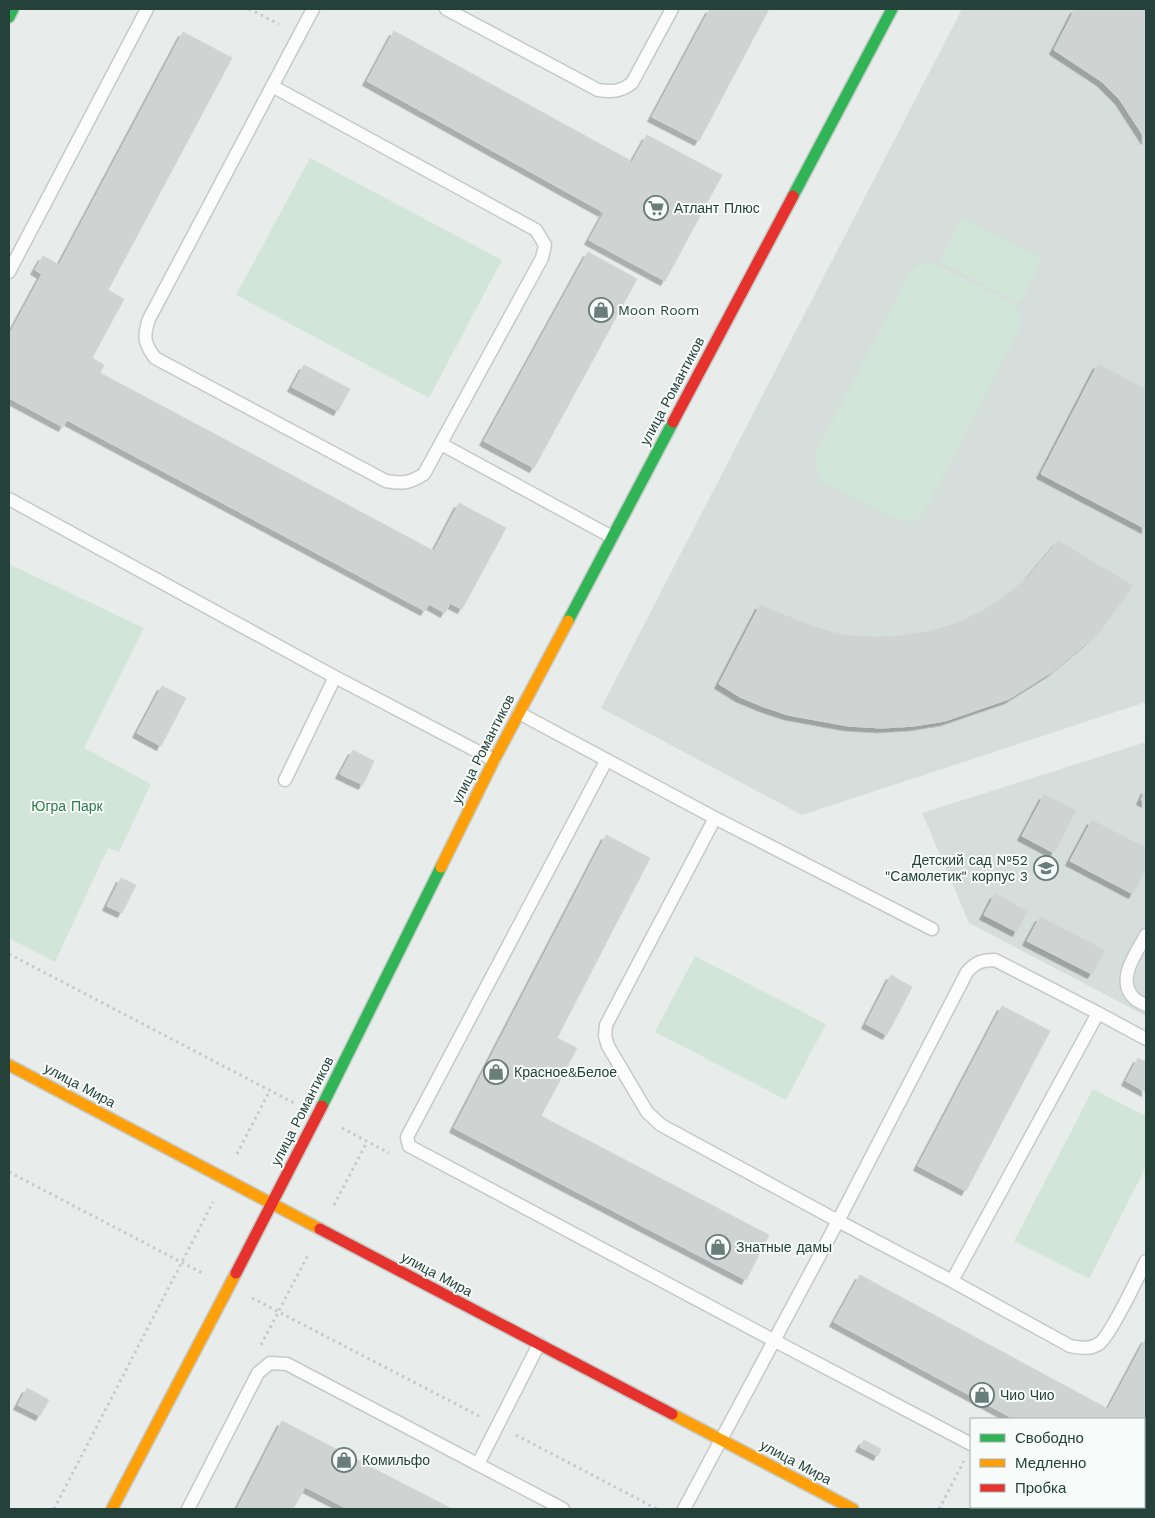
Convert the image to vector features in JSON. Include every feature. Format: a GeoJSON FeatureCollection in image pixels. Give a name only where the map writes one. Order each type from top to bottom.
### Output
{"type":"FeatureCollection","features":[{"type":"Feature","properties":{"kind":"street"},"geometry":{"type":"LineString","coordinates":[[9,18],[13,9]]}},
{"type":"Feature","properties":{"kind":"street","name":"улица Романтиков"},"geometry":{"type":"LineString","coordinates":[[112,1509],[318,1115],[494,760],[892,9]]}},
{"type":"Feature","properties":{"kind":"street","name":"улица Мира"},"geometry":{"type":"LineString","coordinates":[[9,1064],[853,1509]]}},
{"type":"Feature","properties":{"kind":"lane"},"geometry":{"type":"LineString","coordinates":[[9,272],[147,9]]}},
{"type":"Feature","properties":{"kind":"lane"},"geometry":{"type":"LineString","coordinates":[[272,86],[536,230],[545,245],[542,258],[441,444],[424,474],[412,482],[386,481],[156,358],[147,346],[144,333],[149,319],[272,86],[313,9]]}},
{"type":"Feature","properties":{"kind":"lane"},"geometry":{"type":"LineString","coordinates":[[446,9],[598,90],[611,92],[623,90],[632,83],[672,9]]}},
{"type":"Feature","properties":{"kind":"lane"},"geometry":{"type":"LineString","coordinates":[[441,444],[612,537]]}},
{"type":"Feature","properties":{"kind":"lane"},"geometry":{"type":"LineString","coordinates":[[9,499],[335,677],[494,760]]}},
{"type":"Feature","properties":{"kind":"lane"},"geometry":{"type":"LineString","coordinates":[[284,780],[335,677]]}},
{"type":"Feature","properties":{"kind":"lane"},"geometry":{"type":"LineString","coordinates":[[519,713],[715,818],[932,930]]}},
{"type":"Feature","properties":{"kind":"lane"},"geometry":{"type":"LineString","coordinates":[[606,760],[407,1137],[409,1146],[970,1443]]}},
{"type":"Feature","properties":{"kind":"lane"},"geometry":{"type":"LineString","coordinates":[[715,818],[606,1025],[605,1036],[608,1046],[647,1112],[661,1125],[1070,1346],[1086,1349],[1100,1342],[1110,1330],[1146,1261]]}},
{"type":"Feature","properties":{"kind":"lane"},"geometry":{"type":"LineString","coordinates":[[1146,935],[1126,977],[1127,989],[1134,998],[1146,1005]]}},
{"type":"Feature","properties":{"kind":"lane"},"geometry":{"type":"LineString","coordinates":[[684,1509],[775,1341],[968,972],[975,964],[985,960],[995,960],[1146,1039]]}},
{"type":"Feature","properties":{"kind":"lane"},"geometry":{"type":"LineString","coordinates":[[952,1281],[1098,1013]]}},
{"type":"Feature","properties":{"kind":"lane"},"geometry":{"type":"LineString","coordinates":[[478,1464],[539,1344]]}},
{"type":"Feature","properties":{"kind":"lane"},"geometry":{"type":"LineString","coordinates":[[188,1509],[258,1373],[270,1363],[286,1364],[563,1509]]}},
{"type":"Feature","properties":{"kind":"path"},"geometry":{"type":"LineString","coordinates":[[250,9],[279,24]]}},
{"type":"Feature","properties":{"kind":"path"},"geometry":{"type":"LineString","coordinates":[[54,1509],[270,1090]]}},
{"type":"Feature","properties":{"kind":"path"},"geometry":{"type":"LineString","coordinates":[[9,1172],[657,1509]]}},
{"type":"Feature","properties":{"kind":"path"},"geometry":{"type":"LineString","coordinates":[[938,1509],[966,1458]]}},
{"type":"Feature","properties":{"kind":"shaded area"},"geometry":{"type":"Polygon","coordinates":[[[962,9],[1146,9],[1146,702],[802,815],[601,708],[962,9]]]}},
{"type":"Feature","properties":{"kind":"shaded area","name":"Детский сад №52 \"Самолетик\" корпус 3"},"geometry":{"type":"Polygon","coordinates":[[[1146,742],[1146,1016],[969,923],[922,813],[1146,742]]]}},
{"type":"Feature","properties":{"kind":"green space"},"geometry":{"type":"Polygon","coordinates":[[[310,158],[502,260],[429,398],[236,295],[310,158]]]}},
{"type":"Feature","properties":{"kind":"green space"},"geometry":{"type":"Polygon","coordinates":[[[962,218],[1042,259],[1020,303],[940,262],[962,218]]]}},
{"type":"Feature","properties":{"kind":"green space"},"geometry":{"type":"Polygon","coordinates":[[[932,263],[1014,303],[1019,312],[1021,325],[923,514],[912,522],[900,520],[823,482],[817,471],[815,455],[910,272],[919,264],[932,263]]]}},
{"type":"Feature","properties":{"kind":"green space","name":"Югра Парк"},"geometry":{"type":"Polygon","coordinates":[[[9,564],[144,628],[84,748],[151,784],[119,852],[108,848],[55,962],[9,938],[9,564]]]}},
{"type":"Feature","properties":{"kind":"green space"},"geometry":{"type":"Polygon","coordinates":[[[695,956],[826,1024],[786,1100],[655,1032],[695,956]]]}},
{"type":"Feature","properties":{"kind":"green space"},"geometry":{"type":"Polygon","coordinates":[[[1093,1089],[1146,1116],[1146,1167],[1089,1279],[1014,1241],[1093,1089]]]}},
{"type":"Feature","properties":{"kind":"building"},"geometry":{"type":"Polygon","coordinates":[[[710,9],[769,9],[699,141],[652,117],[710,9]]]}},
{"type":"Feature","properties":{"kind":"building"},"geometry":{"type":"Polygon","coordinates":[[[1075,9],[1146,9],[1146,140],[1120,100],[1101,81],[1054,50],[1075,9]]]}},
{"type":"Feature","properties":{"kind":"building"},"geometry":{"type":"Polygon","coordinates":[[[394,31],[631,161],[603,212],[367,81],[394,31]]]}},
{"type":"Feature","properties":{"kind":"building"},"geometry":{"type":"Polygon","coordinates":[[[183,32],[232,58],[108,290],[124,299],[92,358],[104,365],[100,373],[434,551],[459,503],[506,528],[462,609],[450,603],[445,613],[429,604],[425,611],[67,420],[77,401],[53,388],[56,383],[22,366],[72,272],[59,265],[183,32]]]}},
{"type":"Feature","properties":{"kind":"building","name":"Атлант Плюс"},"geometry":{"type":"Polygon","coordinates":[[[647,135],[722,175],[665,281],[589,240],[647,135]]]}},
{"type":"Feature","properties":{"kind":"building"},"geometry":{"type":"Polygon","coordinates":[[[588,252],[637,279],[534,468],[484,441],[588,252]]]}},
{"type":"Feature","properties":{"kind":"building"},"geometry":{"type":"Polygon","coordinates":[[[43,256],[72,272],[22,366],[56,383],[53,388],[77,401],[63,427],[9,398],[9,335],[42,274],[35,270],[43,256]]]}},
{"type":"Feature","properties":{"kind":"building"},"geometry":{"type":"Polygon","coordinates":[[[1098,364],[1146,389],[1146,529],[1041,474],[1098,364]]]}},
{"type":"Feature","properties":{"kind":"building"},"geometry":{"type":"Polygon","coordinates":[[[304,365],[350,389],[338,411],[292,387],[304,365]]]}},
{"type":"Feature","properties":{"kind":"building"},"geometry":{"type":"Polygon","coordinates":[[[1058,541],[1133,586],[1105,625],[1089,641],[1052,672],[1009,699],[945,721],[914,726],[882,728],[848,726],[788,715],[740,697],[719,684],[760,605],[814,627],[844,635],[874,637],[925,632],[954,624],[981,612],[1008,594],[1028,577],[1058,541]]]}},
{"type":"Feature","properties":{"kind":"building"},"geometry":{"type":"Polygon","coordinates":[[[162,686],[186,698],[161,746],[137,733],[162,686]]]}},
{"type":"Feature","properties":{"kind":"building"},"geometry":{"type":"Polygon","coordinates":[[[353,750],[374,761],[363,785],[340,774],[353,750]]]}},
{"type":"Feature","properties":{"kind":"building"},"geometry":{"type":"Polygon","coordinates":[[[1146,789],[1146,803],[1141,800],[1146,789]]]}},
{"type":"Feature","properties":{"kind":"building"},"geometry":{"type":"Polygon","coordinates":[[[1044,795],[1076,811],[1054,853],[1022,836],[1044,795]]]}},
{"type":"Feature","properties":{"kind":"building"},"geometry":{"type":"Polygon","coordinates":[[[1092,820],[1146,848],[1146,869],[1133,894],[1070,861],[1092,820]]]}},
{"type":"Feature","properties":{"kind":"building"},"geometry":{"type":"Polygon","coordinates":[[[606,835],[650,858],[557,1038],[577,1048],[541,1116],[769,1235],[746,1280],[454,1128],[606,835]]]}},
{"type":"Feature","properties":{"kind":"building"},"geometry":{"type":"Polygon","coordinates":[[[121,878],[136,885],[122,913],[107,906],[121,878]]]}},
{"type":"Feature","properties":{"kind":"building"},"geometry":{"type":"Polygon","coordinates":[[[995,894],[1027,911],[1017,932],[984,915],[995,894]]]}},
{"type":"Feature","properties":{"kind":"building"},"geometry":{"type":"Polygon","coordinates":[[[1040,917],[1105,950],[1092,974],[1027,941],[1040,917]]]}},
{"type":"Feature","properties":{"kind":"building"},"geometry":{"type":"Polygon","coordinates":[[[891,975],[912,987],[887,1035],[866,1024],[891,975]]]}},
{"type":"Feature","properties":{"kind":"building"},"geometry":{"type":"Polygon","coordinates":[[[1002,1006],[1050,1031],[966,1191],[918,1166],[1002,1006]]]}},
{"type":"Feature","properties":{"kind":"building"},"geometry":{"type":"Polygon","coordinates":[[[1138,1058],[1146,1062],[1146,1092],[1126,1081],[1138,1058]]]}},
{"type":"Feature","properties":{"kind":"building"},"geometry":{"type":"Polygon","coordinates":[[[860,1275],[1108,1409],[1146,1338],[1145,1460],[1145,1418],[1012,1418],[834,1322],[860,1275]]]}},
{"type":"Feature","properties":{"kind":"building"},"geometry":{"type":"Polygon","coordinates":[[[27,1388],[49,1400],[40,1416],[18,1405],[27,1388]]]}},
{"type":"Feature","properties":{"kind":"building"},"geometry":{"type":"Polygon","coordinates":[[[282,1421],[452,1509],[348,1509],[305,1487],[293,1509],[237,1509],[282,1421]]]}},
{"type":"Feature","properties":{"kind":"building"},"geometry":{"type":"Polygon","coordinates":[[[864,1440],[881,1449],[878,1456],[860,1447],[864,1440]]]}},
{"type":"Feature","properties":{"kind":"traffic: fast"},"geometry":{"type":"LineString","coordinates":[[9,17],[13,9]]}},
{"type":"Feature","properties":{"kind":"traffic: fast"},"geometry":{"type":"LineString","coordinates":[[793,196],[892,9]]}},
{"type":"Feature","properties":{"kind":"traffic: fast"},"geometry":{"type":"LineString","coordinates":[[568,621],[673,422]]}},
{"type":"Feature","properties":{"kind":"traffic: fast"},"geometry":{"type":"LineString","coordinates":[[322,1106],[441,867]]}},
{"type":"Feature","properties":{"kind":"traffic: slow"},"geometry":{"type":"LineString","coordinates":[[441,867],[494,760],[568,621]]}},
{"type":"Feature","properties":{"kind":"traffic: slow"},"geometry":{"type":"LineString","coordinates":[[9,1065],[320,1229]]}},
{"type":"Feature","properties":{"kind":"traffic: slow"},"geometry":{"type":"LineString","coordinates":[[112,1509],[236,1273]]}},
{"type":"Feature","properties":{"kind":"traffic: slow"},"geometry":{"type":"LineString","coordinates":[[672,1414],[853,1509]]}},
{"type":"Feature","properties":{"kind":"traffic: jam"},"geometry":{"type":"LineString","coordinates":[[673,422],[793,196]]}},
{"type":"Feature","properties":{"kind":"traffic: jam"},"geometry":{"type":"LineString","coordinates":[[236,1273],[322,1106]]}},
{"type":"Feature","properties":{"kind":"traffic: jam"},"geometry":{"type":"LineString","coordinates":[[320,1229],[672,1414]]}},
{"type":"Feature","properties":{"kind":"place","name":"Атлант Плюс"},"geometry":{"type":"Point","coordinates":[656,208]}},
{"type":"Feature","properties":{"kind":"place","name":"Moon Room"},"geometry":{"type":"Point","coordinates":[601,310]}},
{"type":"Feature","properties":{"kind":"place","name":"Детский сад №52 \"Самолетик\" корпус 3"},"geometry":{"type":"Point","coordinates":[1046,868]}},
{"type":"Feature","properties":{"kind":"place","name":"Красное&Белое"},"geometry":{"type":"Point","coordinates":[496,1072]}},
{"type":"Feature","properties":{"kind":"place","name":"Знатные дамы"},"geometry":{"type":"Point","coordinates":[718,1247]}},
{"type":"Feature","properties":{"kind":"place","name":"Чио Чио"},"geometry":{"type":"Point","coordinates":[982,1395]}},
{"type":"Feature","properties":{"kind":"place","name":"Комильфо"},"geometry":{"type":"Point","coordinates":[344,1460]}}]}
